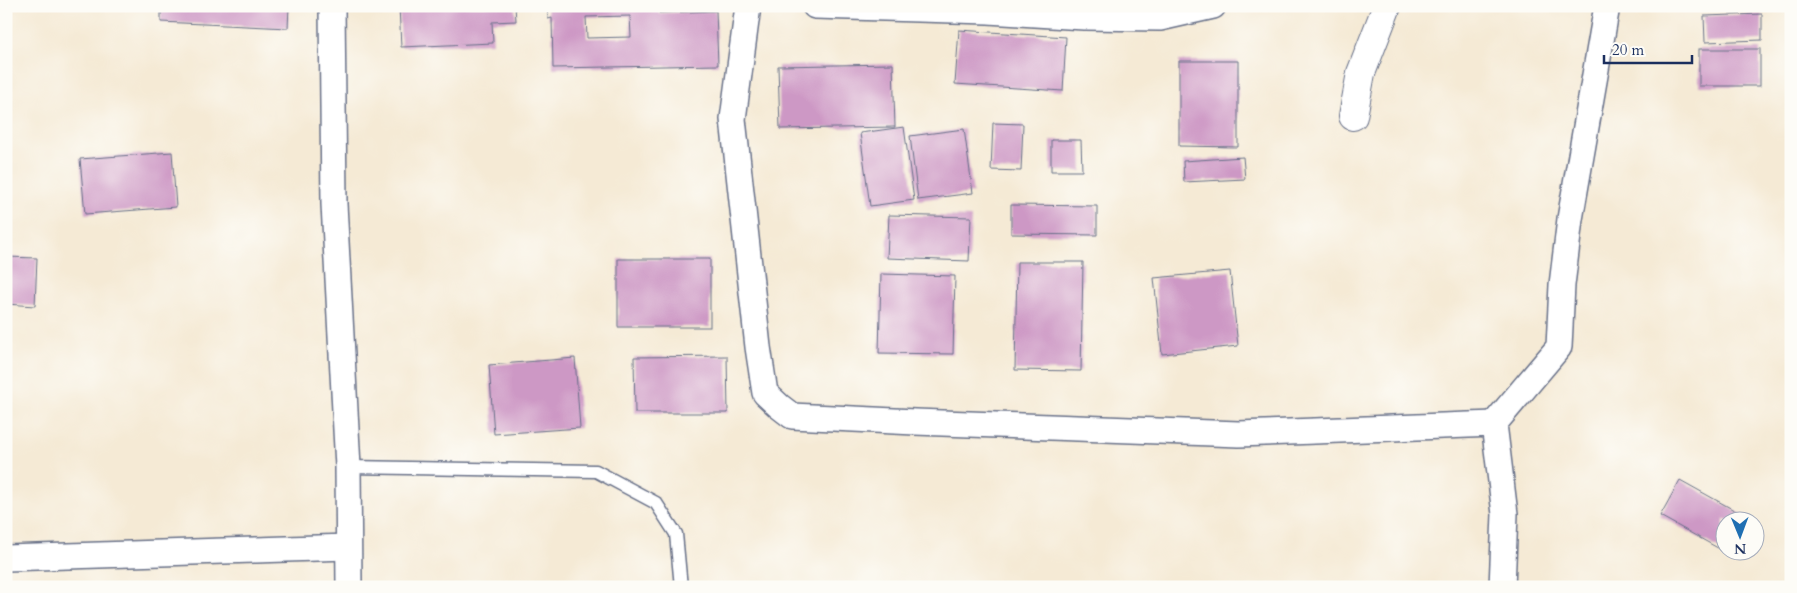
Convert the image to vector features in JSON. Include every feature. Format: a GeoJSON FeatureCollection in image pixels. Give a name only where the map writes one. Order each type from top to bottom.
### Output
{"type":"FeatureCollection","features":[{"type":"Feature","properties":{"kind":"street"},"geometry":{"type":"LineString","coordinates":[[332,6],[334,204],[348,467],[349,587]]}},
{"type":"Feature","properties":{"kind":"street"},"geometry":{"type":"LineString","coordinates":[[748,6],[733,119],[758,347],[765,393],[792,416],[1239,434],[1494,424]]}},
{"type":"Feature","properties":{"kind":"street"},"geometry":{"type":"LineString","coordinates":[[815,6],[988,11],[1084,17],[1160,18],[1213,6]]}},
{"type":"Feature","properties":{"kind":"street"},"geometry":{"type":"LineString","coordinates":[[1353,116],[1362,73],[1387,6]]}},
{"type":"Feature","properties":{"kind":"street"},"geometry":{"type":"LineString","coordinates":[[1502,587],[1505,514],[1494,424],[1559,347],[1562,285],[1570,219],[1607,6]]}},
{"type":"Feature","properties":{"kind":"street"},"geometry":{"type":"LineString","coordinates":[[6,558],[348,547]]}},
{"type":"Feature","properties":{"kind":"lane"},"geometry":{"type":"LineString","coordinates":[[348,467],[596,471],[656,503],[676,534],[681,587]]}},
{"type":"Feature","properties":{"kind":"building"},"geometry":{"type":"Polygon","coordinates":[[[161,6],[289,6],[288,28],[161,22],[161,6]]]}},
{"type":"Feature","properties":{"kind":"building"},"geometry":{"type":"Polygon","coordinates":[[[399,6],[515,6],[516,21],[492,22],[493,43],[401,47],[399,6]]]}},
{"type":"Feature","properties":{"kind":"building"},"geometry":{"type":"Polygon","coordinates":[[[547,6],[659,6],[659,13],[716,11],[718,65],[553,68],[552,18],[548,19],[547,6]],[[630,16],[586,17],[587,38],[631,37],[630,16]]]}},
{"type":"Feature","properties":{"kind":"building"},"geometry":{"type":"Polygon","coordinates":[[[1762,14],[1762,40],[1705,42],[1704,16],[1762,14]]]}},
{"type":"Feature","properties":{"kind":"building"},"geometry":{"type":"Polygon","coordinates":[[[959,30],[1066,37],[1063,91],[955,84],[959,30]]]}},
{"type":"Feature","properties":{"kind":"building"},"geometry":{"type":"Polygon","coordinates":[[[1699,49],[1760,49],[1760,86],[1699,86],[1699,49]]]}},
{"type":"Feature","properties":{"kind":"building"},"geometry":{"type":"Polygon","coordinates":[[[1179,61],[1238,61],[1238,147],[1179,146],[1179,61]]]}},
{"type":"Feature","properties":{"kind":"building"},"geometry":{"type":"Polygon","coordinates":[[[893,64],[895,127],[780,129],[778,66],[893,64]]]}},
{"type":"Feature","properties":{"kind":"building"},"geometry":{"type":"Polygon","coordinates":[[[993,123],[1023,124],[1021,171],[991,170],[993,123]]]}},
{"type":"Feature","properties":{"kind":"building"},"geometry":{"type":"Polygon","coordinates":[[[904,127],[914,200],[870,206],[860,133],[904,127]]]}},
{"type":"Feature","properties":{"kind":"building"},"geometry":{"type":"Polygon","coordinates":[[[964,129],[973,193],[918,200],[910,136],[964,129]]]}},
{"type":"Feature","properties":{"kind":"building"},"geometry":{"type":"Polygon","coordinates":[[[1051,140],[1081,140],[1082,171],[1051,171],[1051,140]]]}},
{"type":"Feature","properties":{"kind":"building"},"geometry":{"type":"Polygon","coordinates":[[[172,152],[176,207],[85,214],[80,159],[172,152]]]}},
{"type":"Feature","properties":{"kind":"building"},"geometry":{"type":"Polygon","coordinates":[[[1243,157],[1245,179],[1184,182],[1183,161],[1243,157]]]}},
{"type":"Feature","properties":{"kind":"building"},"geometry":{"type":"Polygon","coordinates":[[[1011,205],[1097,206],[1097,235],[1011,234],[1011,205]]]}},
{"type":"Feature","properties":{"kind":"building"},"geometry":{"type":"Polygon","coordinates":[[[889,215],[971,217],[969,261],[887,258],[889,215]]]}},
{"type":"Feature","properties":{"kind":"building"},"geometry":{"type":"Polygon","coordinates":[[[6,257],[37,258],[35,306],[6,304],[6,257]]]}},
{"type":"Feature","properties":{"kind":"building"},"geometry":{"type":"Polygon","coordinates":[[[618,259],[710,259],[710,327],[618,327],[618,259]]]}},
{"type":"Feature","properties":{"kind":"building"},"geometry":{"type":"Polygon","coordinates":[[[1017,262],[1083,262],[1081,371],[1015,370],[1017,262]]]}},
{"type":"Feature","properties":{"kind":"building"},"geometry":{"type":"Polygon","coordinates":[[[1230,271],[1238,346],[1162,354],[1154,278],[1230,271]]]}},
{"type":"Feature","properties":{"kind":"building"},"geometry":{"type":"Polygon","coordinates":[[[881,274],[955,276],[953,354],[879,353],[881,274]]]}},
{"type":"Feature","properties":{"kind":"building"},"geometry":{"type":"Polygon","coordinates":[[[727,356],[728,413],[635,413],[634,357],[727,356]]]}},
{"type":"Feature","properties":{"kind":"building"},"geometry":{"type":"Polygon","coordinates":[[[575,358],[580,428],[494,434],[489,365],[575,358]]]}},
{"type":"Feature","properties":{"kind":"building"},"geometry":{"type":"Polygon","coordinates":[[[1680,480],[1734,510],[1714,510],[1714,546],[1660,516],[1680,480]]]}}]}
